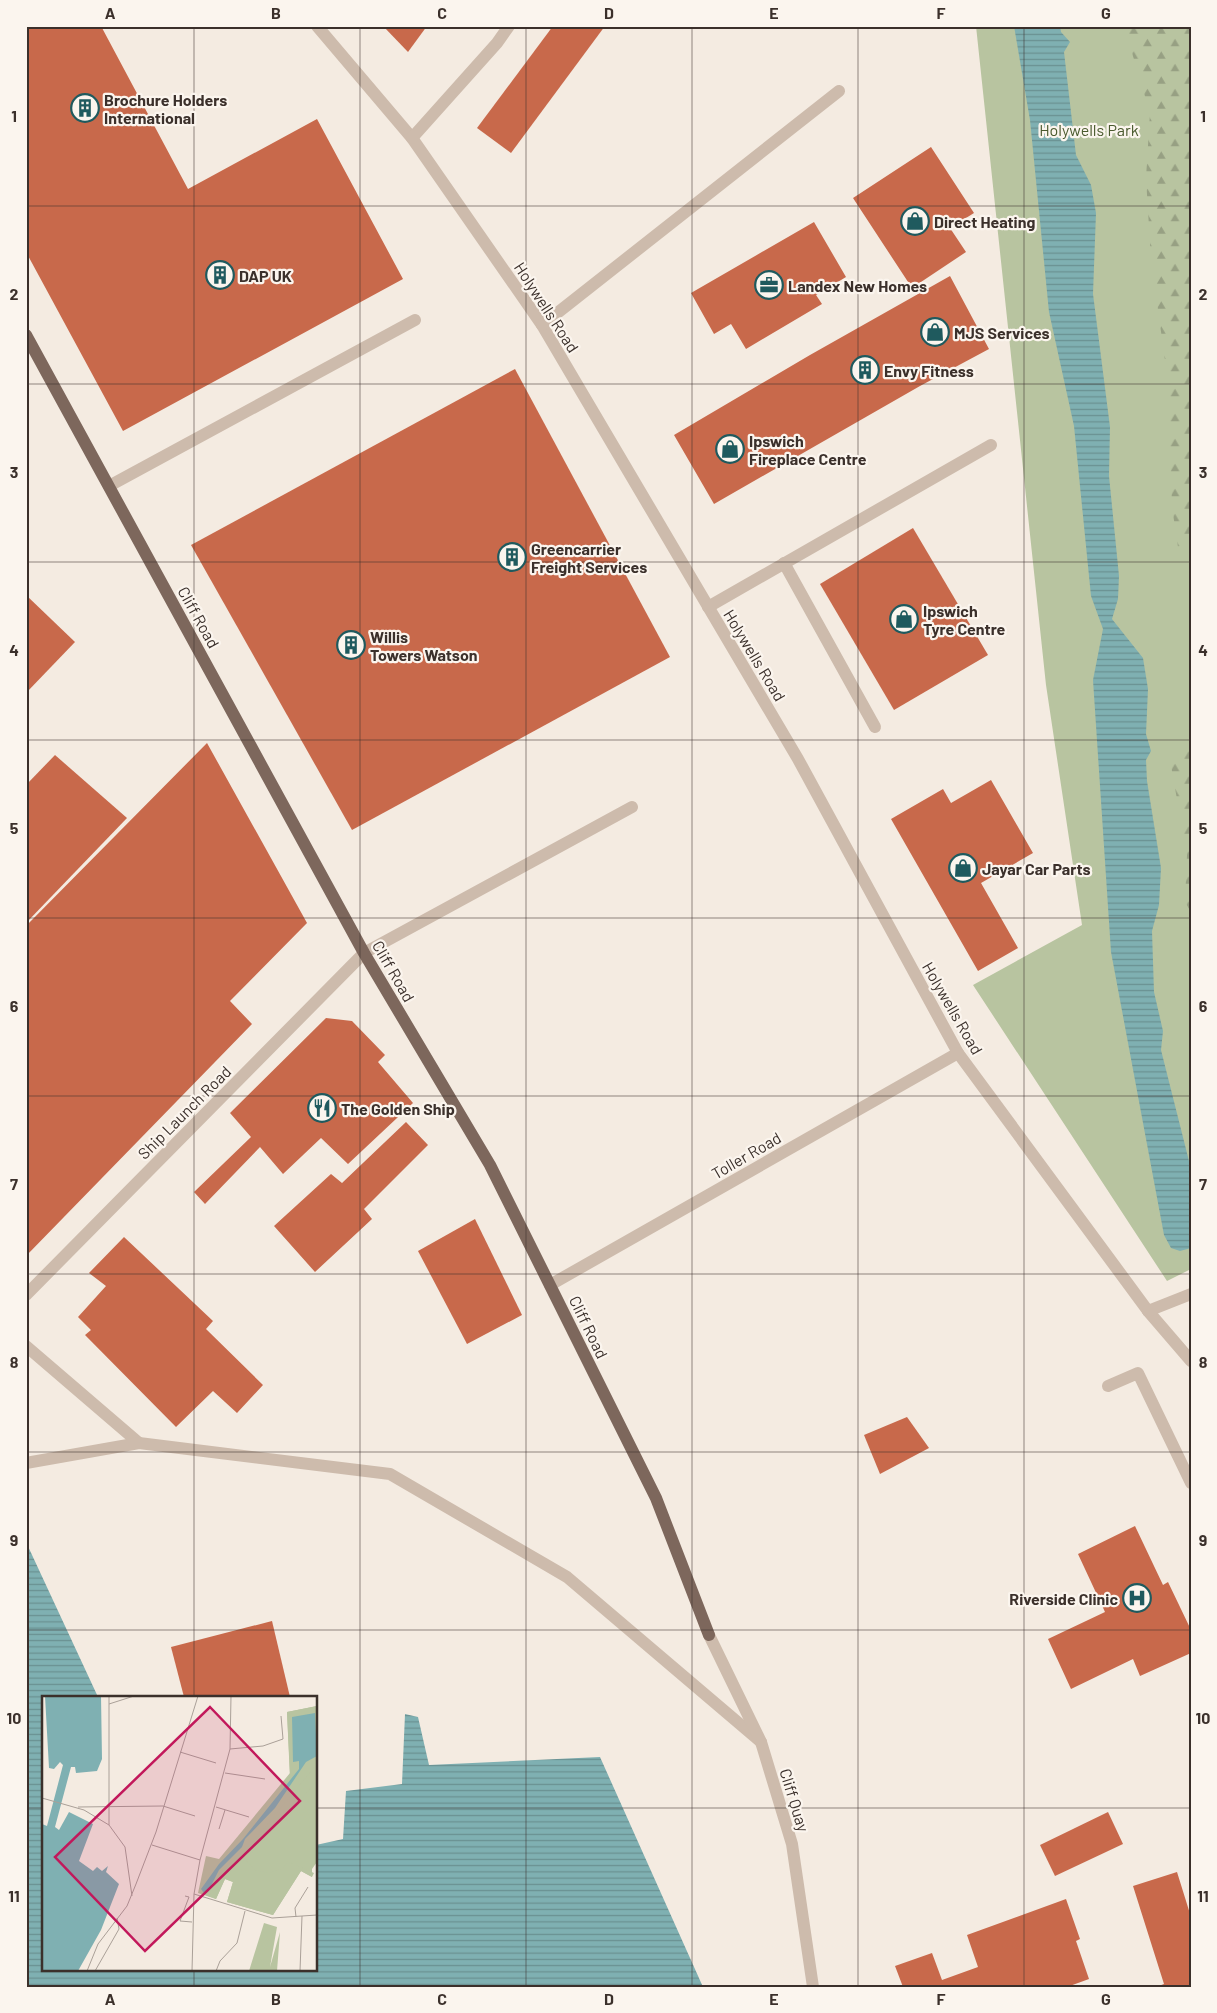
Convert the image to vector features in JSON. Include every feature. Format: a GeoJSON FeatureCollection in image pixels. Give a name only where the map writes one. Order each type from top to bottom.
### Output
{"type":"FeatureCollection","features":[{"type":"Feature","properties":{"kind":"main road","name":"Cliff Road"},"geometry":{"type":"LineString","coordinates":[[26,335],[364,952],[490,1165],[656,1498],[709,1635]]}},
{"type":"Feature","properties":{"kind":"street","name":"Holywells Road"},"geometry":{"type":"LineString","coordinates":[[317,26],[412,138],[542,325],[798,759],[958,1053],[1148,1312],[1191,1361]]}},
{"type":"Feature","properties":{"kind":"street"},"geometry":{"type":"LineString","coordinates":[[412,138],[497,43],[509,26]]}},
{"type":"Feature","properties":{"kind":"street"},"geometry":{"type":"LineString","coordinates":[[542,325],[839,90]]}},
{"type":"Feature","properties":{"kind":"street"},"geometry":{"type":"LineString","coordinates":[[109,486],[414,320]]}},
{"type":"Feature","properties":{"kind":"street"},"geometry":{"type":"LineString","coordinates":[[708,607],[991,445]]}},
{"type":"Feature","properties":{"kind":"street"},"geometry":{"type":"LineString","coordinates":[[784,563],[875,727]]}},
{"type":"Feature","properties":{"kind":"street","name":"Ship Launch Road"},"geometry":{"type":"LineString","coordinates":[[26,1295],[364,952],[632,807]]}},
{"type":"Feature","properties":{"kind":"street","name":"Toller Road"},"geometry":{"type":"LineString","coordinates":[[550,1285],[958,1053]]}},
{"type":"Feature","properties":{"kind":"street"},"geometry":{"type":"LineString","coordinates":[[1148,1312],[1191,1294]]}},
{"type":"Feature","properties":{"kind":"street"},"geometry":{"type":"LineString","coordinates":[[26,1346],[139,1443]]}},
{"type":"Feature","properties":{"kind":"street"},"geometry":{"type":"LineString","coordinates":[[1108,1386],[1138,1373],[1191,1483]]}},
{"type":"Feature","properties":{"kind":"street"},"geometry":{"type":"LineString","coordinates":[[26,1463],[139,1443],[390,1474],[567,1577],[761,1742]]}},
{"type":"Feature","properties":{"kind":"street","name":"Cliff Quay"},"geometry":{"type":"LineString","coordinates":[[709,1635],[761,1742],[792,1844],[815,1986]]}},
{"type":"Feature","properties":{"kind":"green space","name":"Holywells Park"},"geometry":{"type":"Polygon","coordinates":[[[976,26],[1191,26],[1191,1269],[1167,1281],[973,985],[1082,925],[1046,685],[976,26]]]}},
{"type":"Feature","properties":{"kind":"green space"},"geometry":{"type":"Polygon","coordinates":[[[1124,26],[1191,26],[1191,540],[1178,547],[1172,507],[1170,451],[1167,428],[1166,368],[1151,259],[1146,178],[1150,113],[1124,26]]]}},
{"type":"Feature","properties":{"kind":"green space"},"geometry":{"type":"Polygon","coordinates":[[[1191,745],[1191,913],[1185,901],[1187,855],[1168,749],[1191,745]]]}},
{"type":"Feature","properties":{"kind":"water"},"geometry":{"type":"Polygon","coordinates":[[[1014,26],[1060,26],[1061,32],[1070,42],[1064,52],[1076,155],[1091,185],[1096,213],[1093,294],[1110,427],[1109,476],[1119,576],[1118,599],[1112,619],[1143,658],[1148,689],[1146,734],[1151,751],[1146,760],[1147,781],[1161,868],[1159,905],[1152,931],[1154,992],[1163,1031],[1161,1050],[1191,1169],[1191,1248],[1180,1251],[1171,1248],[1164,1235],[1111,952],[1093,680],[1103,629],[1091,596],[1074,426],[1049,312],[1030,120],[1014,26]]]}},
{"type":"Feature","properties":{"kind":"water"},"geometry":{"type":"Polygon","coordinates":[[[26,1542],[98,1696],[42,1696],[42,1970],[318,1970],[318,1845],[343,1839],[346,1791],[402,1784],[405,1714],[418,1717],[429,1765],[600,1757],[703,1987],[26,1987],[26,1542]]]}},
{"type":"Feature","properties":{"kind":"building","name":"DAP UK"},"geometry":{"type":"Polygon","coordinates":[[[26,26],[101,26],[188,189],[317,119],[403,279],[123,431],[26,252],[26,26]]]}},
{"type":"Feature","properties":{"kind":"building"},"geometry":{"type":"Polygon","coordinates":[[[383,26],[427,26],[408,52],[383,26]]]}},
{"type":"Feature","properties":{"kind":"building"},"geometry":{"type":"Polygon","coordinates":[[[553,26],[605,26],[511,153],[477,128],[553,26]]]}},
{"type":"Feature","properties":{"kind":"building","name":"Direct Heating"},"geometry":{"type":"Polygon","coordinates":[[[931,147],[974,213],[950,228],[966,252],[912,288],[853,198],[931,147]]]}},
{"type":"Feature","properties":{"kind":"building","name":"Landex New Homes"},"geometry":{"type":"Polygon","coordinates":[[[814,222],[846,277],[816,295],[822,304],[746,349],[731,324],[714,334],[691,293],[814,222]]]}},
{"type":"Feature","properties":{"kind":"building"},"geometry":{"type":"Polygon","coordinates":[[[950,276],[989,349],[920,386],[714,504],[674,435],[950,276]]]}},
{"type":"Feature","properties":{"kind":"building"},"geometry":{"type":"Polygon","coordinates":[[[515,369],[670,657],[352,830],[191,545],[515,369]]]}},
{"type":"Feature","properties":{"kind":"building","name":"Ipswich Tyre Centre"},"geometry":{"type":"Polygon","coordinates":[[[913,528],[988,655],[894,710],[820,584],[913,528]]]}},
{"type":"Feature","properties":{"kind":"building"},"geometry":{"type":"Polygon","coordinates":[[[26,595],[75,642],[26,693],[26,595]]]}},
{"type":"Feature","properties":{"kind":"building"},"geometry":{"type":"Polygon","coordinates":[[[207,743],[307,923],[230,1001],[252,1024],[26,1256],[26,926],[207,743]]]}},
{"type":"Feature","properties":{"kind":"building"},"geometry":{"type":"Polygon","coordinates":[[[55,755],[127,818],[26,923],[26,785],[55,755]]]}},
{"type":"Feature","properties":{"kind":"building","name":"Jayar Car Parts"},"geometry":{"type":"Polygon","coordinates":[[[991,780],[1033,853],[981,883],[1018,948],[978,971],[891,819],[943,789],[951,803],[991,780]]]}},
{"type":"Feature","properties":{"kind":"building","name":"The Golden Ship"},"geometry":{"type":"Polygon","coordinates":[[[326,1018],[352,1021],[385,1055],[378,1062],[413,1103],[348,1164],[321,1138],[283,1174],[260,1147],[205,1204],[194,1192],[251,1137],[230,1113],[326,1018]]]}},
{"type":"Feature","properties":{"kind":"building"},"geometry":{"type":"Polygon","coordinates":[[[406,1122],[428,1145],[364,1209],[372,1219],[315,1272],[274,1226],[331,1174],[342,1183],[406,1122]]]}},
{"type":"Feature","properties":{"kind":"building"},"geometry":{"type":"Polygon","coordinates":[[[475,1219],[522,1315],[467,1344],[418,1251],[475,1219]]]}},
{"type":"Feature","properties":{"kind":"building"},"geometry":{"type":"Polygon","coordinates":[[[124,1237],[213,1321],[206,1329],[263,1385],[237,1413],[213,1391],[176,1427],[85,1335],[91,1330],[78,1317],[106,1286],[89,1273],[124,1237]]]}},
{"type":"Feature","properties":{"kind":"building"},"geometry":{"type":"Polygon","coordinates":[[[907,1417],[929,1448],[880,1474],[864,1435],[907,1417]]]}},
{"type":"Feature","properties":{"kind":"building","name":"Riverside Clinic"},"geometry":{"type":"Polygon","coordinates":[[[1135,1526],[1163,1585],[1168,1582],[1191,1630],[1191,1653],[1140,1676],[1133,1659],[1071,1689],[1048,1639],[1105,1612],[1078,1554],[1135,1526]]]}},
{"type":"Feature","properties":{"kind":"building"},"geometry":{"type":"Polygon","coordinates":[[[272,1621],[290,1696],[184,1696],[171,1647],[272,1621]]]}},
{"type":"Feature","properties":{"kind":"building"},"geometry":{"type":"Polygon","coordinates":[[[1108,1812],[1123,1844],[1055,1876],[1040,1845],[1108,1812]]]}},
{"type":"Feature","properties":{"kind":"building"},"geometry":{"type":"Polygon","coordinates":[[[1177,1872],[1191,1917],[1191,1987],[1156,1987],[1164,1984],[1133,1886],[1177,1872]]]}},
{"type":"Feature","properties":{"kind":"building"},"geometry":{"type":"Polygon","coordinates":[[[1066,1899],[1080,1939],[1076,1941],[1089,1979],[1067,1987],[903,1987],[895,1966],[932,1953],[942,1980],[978,1967],[967,1935],[1066,1899]]]}},
{"type":"Feature","properties":{"kind":"place","name":"Brochure Holders International"},"geometry":{"type":"Point","coordinates":[85,108]}},
{"type":"Feature","properties":{"kind":"place","name":"Direct Heating"},"geometry":{"type":"Point","coordinates":[915,221]}},
{"type":"Feature","properties":{"kind":"place","name":"DAP UK"},"geometry":{"type":"Point","coordinates":[220,275]}},
{"type":"Feature","properties":{"kind":"place","name":"Landex New Homes"},"geometry":{"type":"Point","coordinates":[769,285]}},
{"type":"Feature","properties":{"kind":"place","name":"MJS Services"},"geometry":{"type":"Point","coordinates":[935,332]}},
{"type":"Feature","properties":{"kind":"place","name":"Envy Fitness"},"geometry":{"type":"Point","coordinates":[865,370]}},
{"type":"Feature","properties":{"kind":"place","name":"Ipswich Fireplace Centre"},"geometry":{"type":"Point","coordinates":[730,449]}},
{"type":"Feature","properties":{"kind":"place","name":"Greencarrier Freight Services"},"geometry":{"type":"Point","coordinates":[512,557]}},
{"type":"Feature","properties":{"kind":"place","name":"Ipswich Tyre Centre"},"geometry":{"type":"Point","coordinates":[904,619]}},
{"type":"Feature","properties":{"kind":"place","name":"Willis Towers Watson"},"geometry":{"type":"Point","coordinates":[351,645]}},
{"type":"Feature","properties":{"kind":"place","name":"Jayar Car Parts"},"geometry":{"type":"Point","coordinates":[963,868]}},
{"type":"Feature","properties":{"kind":"place","name":"The Golden Ship"},"geometry":{"type":"Point","coordinates":[322,1108]}},
{"type":"Feature","properties":{"kind":"place","name":"Riverside Clinic"},"geometry":{"type":"Point","coordinates":[1137,1598]}}]}
